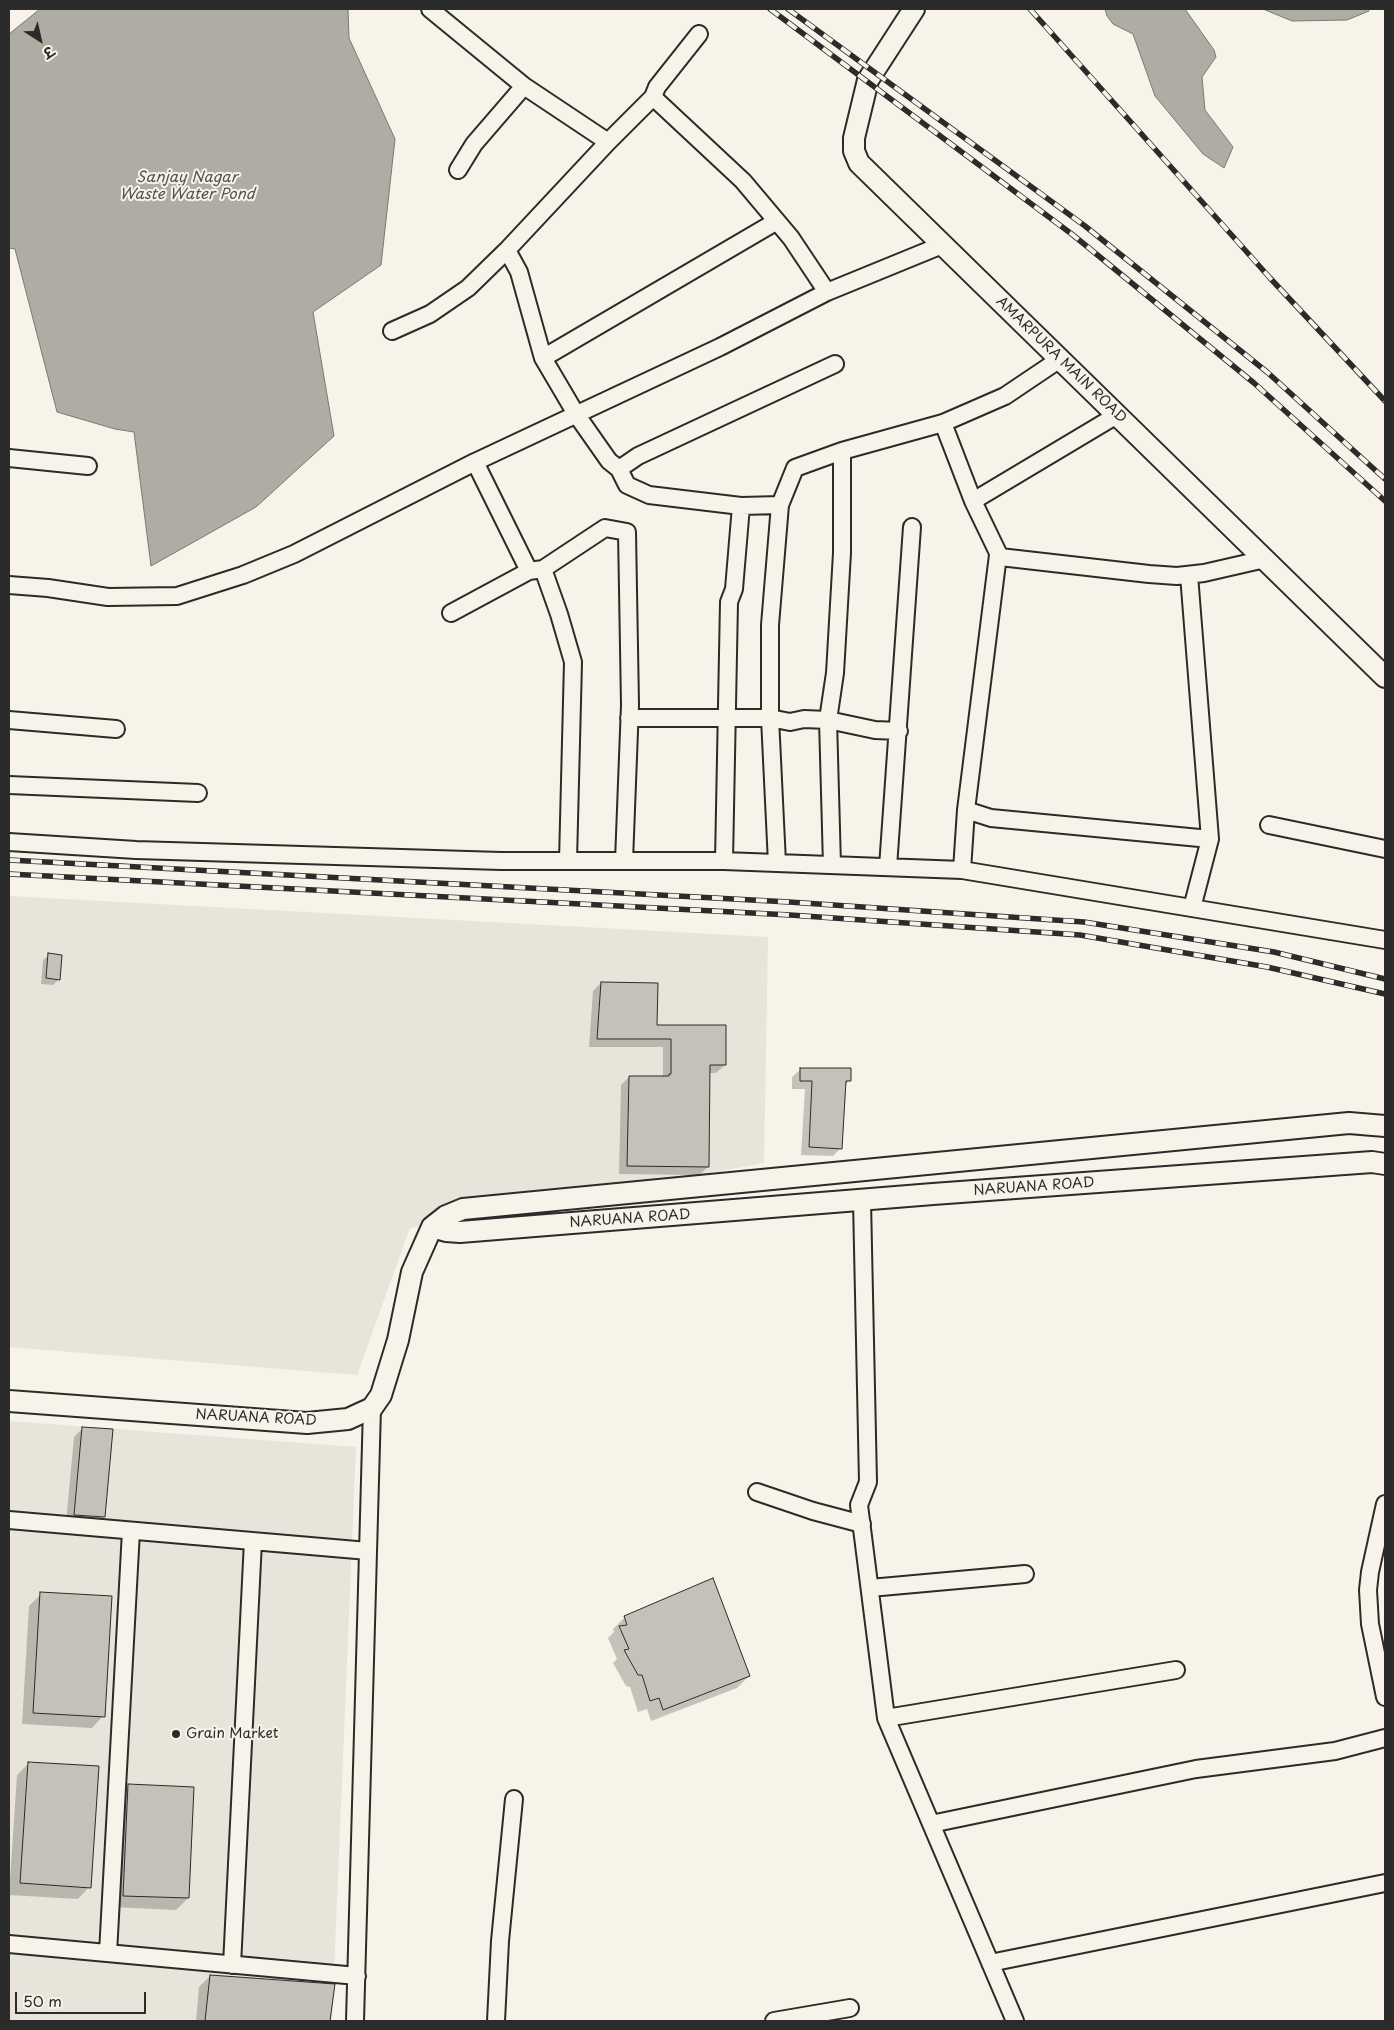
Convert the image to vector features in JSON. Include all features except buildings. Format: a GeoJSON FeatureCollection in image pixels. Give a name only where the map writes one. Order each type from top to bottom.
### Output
{"type":"FeatureCollection","features":[{"type":"Feature","properties":{"kind":"street"},"geometry":{"type":"LineString","coordinates":[[430,9],[524,86],[608,142]]}},
{"type":"Feature","properties":{"kind":"street","name":"AMARPURA MAIN ROAD"},"geometry":{"type":"LineString","coordinates":[[914,9],[868,80],[854,138],[854,151],[859,163],[1385,677]]}},
{"type":"Feature","properties":{"kind":"street"},"geometry":{"type":"LineString","coordinates":[[392,331],[430,314],[460,293],[507,250],[608,142],[653,98],[657,86],[699,34]]}},
{"type":"Feature","properties":{"kind":"street"},"geometry":{"type":"LineString","coordinates":[[458,170],[474,144],[524,86]]}},
{"type":"Feature","properties":{"kind":"street"},"geometry":{"type":"LineString","coordinates":[[653,98],[742,181],[791,238],[827,292]]}},
{"type":"Feature","properties":{"kind":"street"},"geometry":{"type":"LineString","coordinates":[[543,358],[777,221]]}},
{"type":"Feature","properties":{"kind":"street"},"geometry":{"type":"LineString","coordinates":[[9,585],[48,588],[108,597],[177,596],[243,575],[294,554],[475,462],[720,347],[827,292],[942,245]]}},
{"type":"Feature","properties":{"kind":"street"},"geometry":{"type":"LineString","coordinates":[[507,250],[519,272],[543,358],[576,414],[609,461],[619,469],[627,485],[650,495],[741,506],[780,504]]}},
{"type":"Feature","properties":{"kind":"street"},"geometry":{"type":"LineString","coordinates":[[777,863],[770,718],[770,625],[780,504],[795,468],[842,451],[943,423],[1005,396],[1060,359]]}},
{"type":"Feature","properties":{"kind":"street"},"geometry":{"type":"LineString","coordinates":[[619,469],[638,456],[835,364]]}},
{"type":"Feature","properties":{"kind":"street"},"geometry":{"type":"LineString","coordinates":[[973,501],[1117,415]]}},
{"type":"Feature","properties":{"kind":"street"},"geometry":{"type":"LineString","coordinates":[[943,423],[973,501],[1000,557],[1149,574],[1189,575],[1204,574],[1265,559]]}},
{"type":"Feature","properties":{"kind":"street"},"geometry":{"type":"LineString","coordinates":[[832,865],[828,720],[835,673],[842,553],[842,451]]}},
{"type":"Feature","properties":{"kind":"street"},"geometry":{"type":"LineString","coordinates":[[9,458],[88,466]]}},
{"type":"Feature","properties":{"kind":"street"},"geometry":{"type":"LineString","coordinates":[[475,462],[559,614],[573,662],[568,861]]}},
{"type":"Feature","properties":{"kind":"street"},"geometry":{"type":"LineString","coordinates":[[724,860],[729,602],[734,588],[741,506]]}},
{"type":"Feature","properties":{"kind":"street"},"geometry":{"type":"LineString","coordinates":[[888,867],[912,527]]}},
{"type":"Feature","properties":{"kind":"street"},"geometry":{"type":"LineString","coordinates":[[451,612],[536,570],[605,528],[627,532],[629,718],[624,861]]}},
{"type":"Feature","properties":{"kind":"street"},"geometry":{"type":"LineString","coordinates":[[962,870],[966,810],[998,554]]}},
{"type":"Feature","properties":{"kind":"street"},"geometry":{"type":"LineString","coordinates":[[1189,575],[1210,839],[1192,908]]}},
{"type":"Feature","properties":{"kind":"street"},"geometry":{"type":"LineString","coordinates":[[629,718],[770,718],[790,722],[804,719],[828,720],[875,730],[899,731]]}},
{"type":"Feature","properties":{"kind":"street"},"geometry":{"type":"LineString","coordinates":[[9,720],[116,729]]}},
{"type":"Feature","properties":{"kind":"street"},"geometry":{"type":"LineString","coordinates":[[9,785],[198,793]]}},
{"type":"Feature","properties":{"kind":"street"},"geometry":{"type":"LineString","coordinates":[[966,810],[991,818],[1210,839]]}},
{"type":"Feature","properties":{"kind":"street"},"geometry":{"type":"LineString","coordinates":[[1269,825],[1385,849]]}},
{"type":"Feature","properties":{"kind":"street"},"geometry":{"type":"LineString","coordinates":[[9,842],[146,850],[501,861],[724,860],[962,870],[1385,939]]}},
{"type":"Feature","properties":{"kind":"street"},"geometry":{"type":"LineString","coordinates":[[356,2021],[372,1408],[381,1395],[398,1340],[412,1272],[432,1227],[446,1216],[469,1208],[1339,1124],[1385,1126]]}},
{"type":"Feature","properties":{"kind":"street","name":"NARUANA ROAD"},"geometry":{"type":"LineString","coordinates":[[432,1227],[460,1232],[943,1193],[1372,1162],[1385,1164]]}},
{"type":"Feature","properties":{"kind":"street"},"geometry":{"type":"LineString","coordinates":[[862,1201],[868,1482],[860,1505],[886,1718],[1014,2021]]}},
{"type":"Feature","properties":{"kind":"street","name":"NARUANA ROAD"},"geometry":{"type":"LineString","coordinates":[[9,1400],[307,1423],[348,1420],[372,1408]]}},
{"type":"Feature","properties":{"kind":"street"},"geometry":{"type":"LineString","coordinates":[[757,1492],[813,1511],[862,1524]]}},
{"type":"Feature","properties":{"kind":"street"},"geometry":{"type":"LineString","coordinates":[[1385,1504],[1370,1572],[1368,1590],[1370,1624],[1385,1697]]}},
{"type":"Feature","properties":{"kind":"street"},"geometry":{"type":"LineString","coordinates":[[9,1520],[368,1551]]}},
{"type":"Feature","properties":{"kind":"street"},"geometry":{"type":"LineString","coordinates":[[108,1953],[131,1530]]}},
{"type":"Feature","properties":{"kind":"street"},"geometry":{"type":"LineString","coordinates":[[232,1964],[254,1541]]}},
{"type":"Feature","properties":{"kind":"street"},"geometry":{"type":"LineString","coordinates":[[870,1588],[1025,1574]]}},
{"type":"Feature","properties":{"kind":"street"},"geometry":{"type":"LineString","coordinates":[[886,1718],[1176,1670]]}},
{"type":"Feature","properties":{"kind":"street"},"geometry":{"type":"LineString","coordinates":[[931,1824],[1196,1769],[1335,1750],[1385,1738]]}},
{"type":"Feature","properties":{"kind":"street"},"geometry":{"type":"LineString","coordinates":[[496,2021],[500,1941],[514,1799]]}},
{"type":"Feature","properties":{"kind":"street"},"geometry":{"type":"LineString","coordinates":[[990,1963],[1385,1883]]}},
{"type":"Feature","properties":{"kind":"street"},"geometry":{"type":"LineString","coordinates":[[9,1944],[357,1976]]}},
{"type":"Feature","properties":{"kind":"street"},"geometry":{"type":"LineString","coordinates":[[774,2021],[850,2008]]}},
{"type":"Feature","properties":{"kind":"shaded area"},"geometry":{"type":"Polygon","coordinates":[[[9,896],[768,937],[764,1163],[410,1228],[357,1375],[9,1347],[9,896]]]}},
{"type":"Feature","properties":{"kind":"shaded area","name":"Grain Market"},"geometry":{"type":"Polygon","coordinates":[[[9,1421],[356,1447],[332,2021],[9,2021],[9,1421]]]}},
{"type":"Feature","properties":{"kind":"water","name":"Sanjay Nagar Waste Water Pond"},"geometry":{"type":"Polygon","coordinates":[[[40,9],[348,9],[349,38],[395,139],[381,265],[313,312],[334,436],[256,507],[151,566],[134,432],[115,429],[57,412],[15,249],[9,248],[9,34],[40,9]]]}},
{"type":"Feature","properties":{"kind":"water"},"geometry":{"type":"Polygon","coordinates":[[[1105,9],[1185,9],[1214,50],[1216,57],[1202,77],[1205,110],[1233,147],[1224,168],[1203,154],[1155,96],[1133,34],[1113,24],[1107,16],[1105,9]]]}},
{"type":"Feature","properties":{"kind":"water"},"geometry":{"type":"Polygon","coordinates":[[[1263,9],[1368,9],[1369,11],[1347,20],[1292,21],[1263,9]]]}},
{"type":"Feature","properties":{"kind":"railway"},"geometry":{"type":"LineString","coordinates":[[770,9],[1073,235],[1254,383],[1385,501]]}},
{"type":"Feature","properties":{"kind":"railway"},"geometry":{"type":"LineString","coordinates":[[788,9],[1085,226],[1267,372],[1385,479]]}},
{"type":"Feature","properties":{"kind":"railway"},"geometry":{"type":"LineString","coordinates":[[1030,9],[1270,278],[1385,401]]}},
{"type":"Feature","properties":{"kind":"railway"},"geometry":{"type":"LineString","coordinates":[[9,860],[789,902],[1084,922],[1274,952],[1385,979]]}},
{"type":"Feature","properties":{"kind":"railway"},"geometry":{"type":"LineString","coordinates":[[9,874],[790,915],[1080,935],[1267,967],[1385,994]]}},
{"type":"Feature","properties":{"kind":"place","name":"Grain Market"},"geometry":{"type":"Point","coordinates":[176,1734]}}]}
